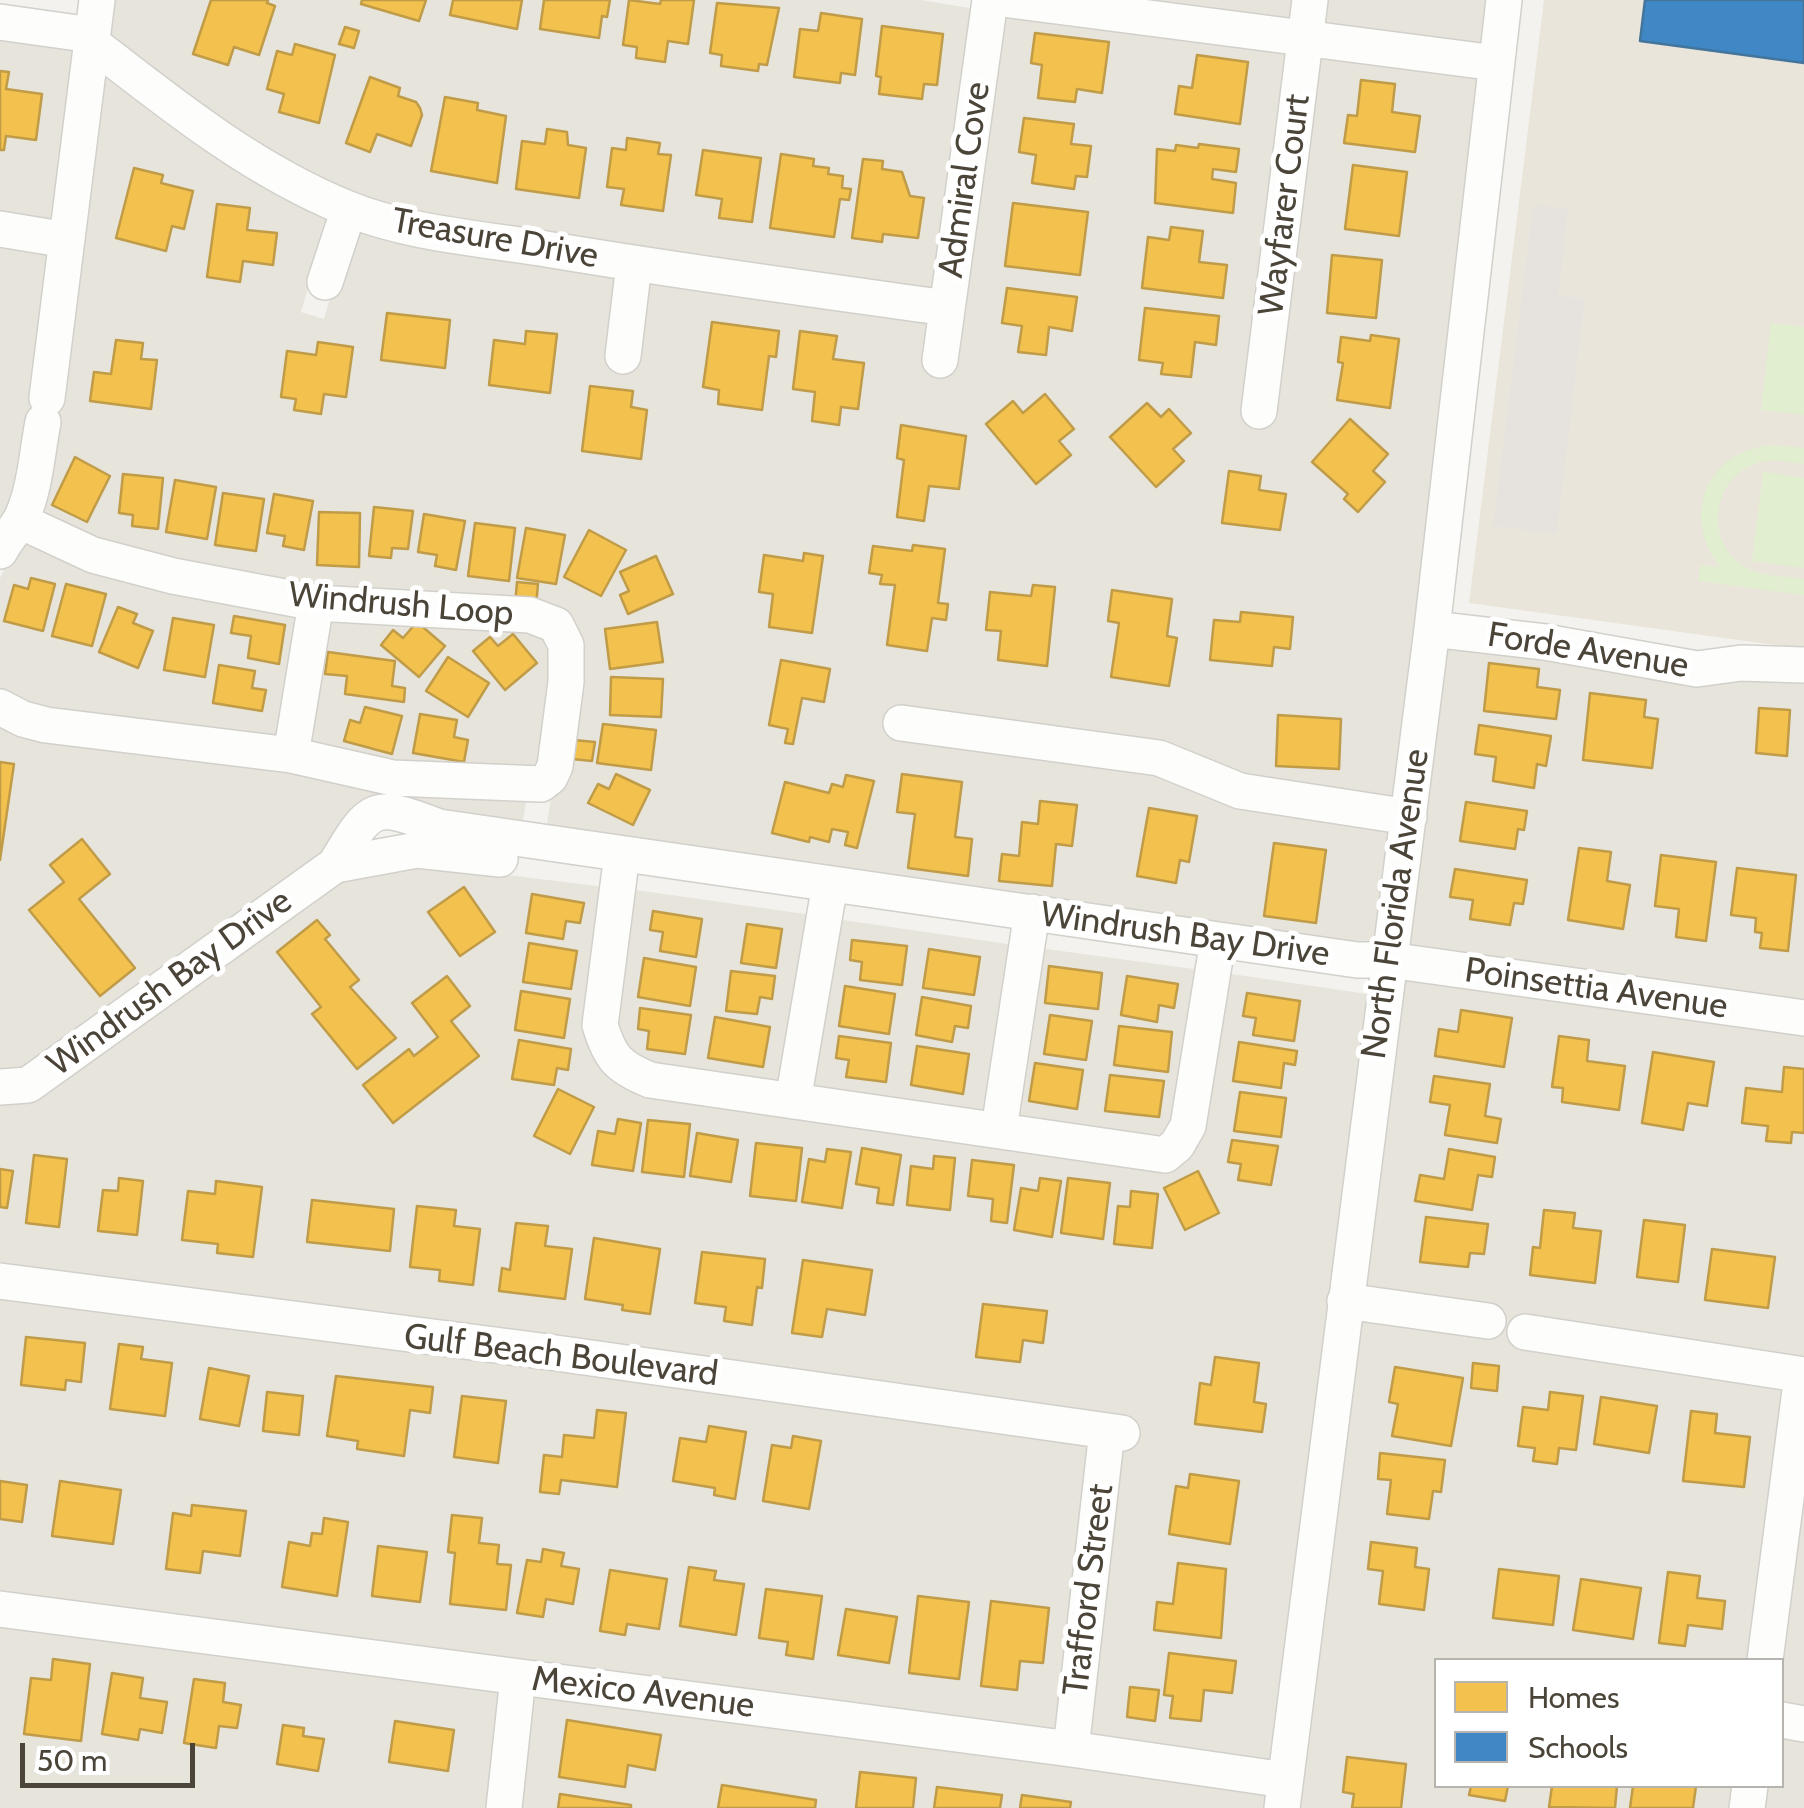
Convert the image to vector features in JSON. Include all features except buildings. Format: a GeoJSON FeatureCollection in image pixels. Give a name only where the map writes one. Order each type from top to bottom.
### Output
{"type":"FeatureCollection","features":[{"type":"Feature","properties":{"kind":"street","name":"Admiral Cove"},"geometry":{"type":"LineString","coordinates":[[940,360],[990,0]]}},
{"type":"Feature","properties":{"kind":"street"},"geometry":{"type":"LineString","coordinates":[[1010,0],[1496,64]]}},
{"type":"Feature","properties":{"kind":"street","name":"Wayfarer Court"},"geometry":{"type":"LineString","coordinates":[[1260,410],[1310,0]]}},
{"type":"Feature","properties":{"kind":"street","name":"North Florida Avenue"},"geometry":{"type":"LineString","coordinates":[[1283,1794],[1432,629],[1504,0]]}},
{"type":"Feature","properties":{"kind":"street"},"geometry":{"type":"LineString","coordinates":[[0,22],[94,26],[45,410],[29,498],[20,521],[0,551]]}},
{"type":"Feature","properties":{"kind":"street","name":"Treasure Drive"},"geometry":{"type":"LineString","coordinates":[[94,26],[232,147],[349,210],[409,226],[634,264],[947,308]]}},
{"type":"Feature","properties":{"kind":"street"},"geometry":{"type":"LineString","coordinates":[[325,282],[349,210]]}},
{"type":"Feature","properties":{"kind":"street"},"geometry":{"type":"LineString","coordinates":[[0,229],[67,240]]}},
{"type":"Feature","properties":{"kind":"street"},"geometry":{"type":"LineString","coordinates":[[623,356],[634,264]]}},
{"type":"Feature","properties":{"kind":"street","name":"Windrush Loop"},"geometry":{"type":"LineString","coordinates":[[20,521],[94,555],[172,576],[316,603],[478,610],[530,615],[556,625],[566,645],[566,682],[555,766],[541,784]]}},
{"type":"Feature","properties":{"kind":"street"},"geometry":{"type":"LineString","coordinates":[[292,755],[316,603]]}},
{"type":"Feature","properties":{"kind":"street","name":"Forde Avenue"},"geometry":{"type":"LineString","coordinates":[[1432,629],[1545,642],[1698,670],[1741,663],[1804,665]]}},
{"type":"Feature","properties":{"kind":"street"},"geometry":{"type":"LineString","coordinates":[[0,707],[46,725],[292,755],[393,778],[541,784],[531,852]]}},
{"type":"Feature","properties":{"kind":"street"},"geometry":{"type":"LineString","coordinates":[[901,723],[1160,758],[1240,790],[1408,816]]}},
{"type":"Feature","properties":{"kind":"street","name":"Windrush Bay Drive"},"geometry":{"type":"LineString","coordinates":[[335,866],[362,820],[373,812],[402,812],[418,835]]}},
{"type":"Feature","properties":{"kind":"street","name":"Windrush Bay Drive"},"geometry":{"type":"LineString","coordinates":[[0,1087],[28,1084],[335,866],[439,827],[531,852],[1217,949],[1389,960]]}},
{"type":"Feature","properties":{"kind":"street"},"geometry":{"type":"LineString","coordinates":[[620,864],[600,1026],[608,1050],[617,1062],[650,1080],[1165,1155],[1177,1145],[1188,1126],[1217,949]]}},
{"type":"Feature","properties":{"kind":"street"},"geometry":{"type":"LineString","coordinates":[[793,1100],[828,894]]}},
{"type":"Feature","properties":{"kind":"street"},"geometry":{"type":"LineString","coordinates":[[999,1129],[1031,922]]}},
{"type":"Feature","properties":{"kind":"street","name":"Poinsettia Avenue"},"geometry":{"type":"LineString","coordinates":[[1389,960],[1804,1018]]}},
{"type":"Feature","properties":{"kind":"street","name":"Gulf Beach Boulevard"},"geometry":{"type":"LineString","coordinates":[[0,1282],[568,1355],[1114,1432]]}},
{"type":"Feature","properties":{"kind":"street"},"geometry":{"type":"LineString","coordinates":[[1344,1301],[1488,1321]]}},
{"type":"Feature","properties":{"kind":"street"},"geometry":{"type":"LineString","coordinates":[[1525,1332],[1803,1375],[1765,1658]]}},
{"type":"Feature","properties":{"kind":"street","name":"Trafford Street"},"geometry":{"type":"LineString","coordinates":[[1071,1749],[1114,1432]]}},
{"type":"Feature","properties":{"kind":"street","name":"Mexico Avenue"},"geometry":{"type":"LineString","coordinates":[[0,1610],[1071,1749],[1283,1794]]}},
{"type":"Feature","properties":{"kind":"street"},"geometry":{"type":"LineString","coordinates":[[504,1808],[518,1677]]}},
{"type":"Feature","properties":{"kind":"shaded area"},"geometry":{"type":"Polygon","coordinates":[[[109,0],[921,0],[976,9],[937,293],[411,214],[348,195],[256,147],[105,36],[109,0]]]}},
{"type":"Feature","properties":{"kind":"shaded area"},"geometry":{"type":"Polygon","coordinates":[[[1113,0],[1298,0],[1295,24],[1113,0]]]}},
{"type":"Feature","properties":{"kind":"shaded area"},"geometry":{"type":"Polygon","coordinates":[[[1322,0],[1492,0],[1486,48],[1319,28],[1322,0]]]}},
{"type":"Feature","properties":{"kind":"shaded area"},"geometry":{"type":"Polygon","coordinates":[[[1544,0],[1804,0],[1804,649],[1469,603],[1544,0]]]}},
{"type":"Feature","properties":{"kind":"shaded area"},"geometry":{"type":"Polygon","coordinates":[[[1000,12],[1291,51],[1247,423],[1270,425],[1315,54],[1483,75],[1398,801],[1244,777],[1161,744],[891,708],[887,734],[1157,771],[1395,828],[1378,947],[546,829],[577,638],[0,526],[0,243],[77,255],[101,66],[329,216],[301,312],[324,319],[351,225],[621,275],[610,368],[633,370],[645,279],[933,320],[927,372],[950,375],[1000,12]]]}},
{"type":"Feature","properties":{"kind":"shaded area"},"geometry":{"type":"Polygon","coordinates":[[[0,35],[75,46],[57,225],[0,215],[0,35]]]}},
{"type":"Feature","properties":{"kind":"shaded area"},"geometry":{"type":"Polygon","coordinates":[[[1533,205],[1568,209],[1558,295],[1585,299],[1556,534],[1493,526],[1533,205]]]}},
{"type":"Feature","properties":{"kind":"shaded area"},"geometry":{"type":"Polygon","coordinates":[[[19,541],[302,614],[281,741],[49,711],[0,692],[0,578],[19,541]]]}},
{"type":"Feature","properties":{"kind":"shaded area"},"geometry":{"type":"Polygon","coordinates":[[[326,617],[527,628],[548,636],[555,649],[541,768],[395,764],[305,745],[326,617]]]}},
{"type":"Feature","properties":{"kind":"shaded area"},"geometry":{"type":"Polygon","coordinates":[[[1443,644],[1804,679],[1804,1004],[1403,948],[1443,644]]]}},
{"type":"Feature","properties":{"kind":"shaded area"},"geometry":{"type":"Polygon","coordinates":[[[0,722],[527,797],[522,826],[442,814],[432,807],[329,853],[25,1072],[0,1074],[0,722]]]}},
{"type":"Feature","properties":{"kind":"shaded area"},"geometry":{"type":"Polygon","coordinates":[[[418,864],[605,887],[596,1054],[1164,1169],[1225,973],[1372,992],[1275,1765],[1084,1737],[1118,1446],[1132,1448],[1135,1421],[551,1339],[0,1268],[0,1101],[342,878],[418,864]]]}},
{"type":"Feature","properties":{"kind":"shaded area"},"geometry":{"type":"Polygon","coordinates":[[[629,889],[812,915],[783,1086],[636,1060],[613,1024],[629,889]]]}},
{"type":"Feature","properties":{"kind":"shaded area"},"geometry":{"type":"Polygon","coordinates":[[[836,919],[1015,945],[989,1114],[807,1089],[836,919]]]}},
{"type":"Feature","properties":{"kind":"shaded area"},"geometry":{"type":"Polygon","coordinates":[[[1039,948],[1201,970],[1177,1121],[1162,1141],[1013,1117],[1039,948]]]}},
{"type":"Feature","properties":{"kind":"shaded area"},"geometry":{"type":"Polygon","coordinates":[[[1399,975],[1804,1031],[1804,1361],[1515,1318],[1512,1344],[1789,1387],[1753,1658],[1434,1658],[1434,1788],[1738,1788],[1735,1808],[1294,1808],[1355,1316],[1497,1336],[1501,1310],[1358,1289],[1399,975]]]}},
{"type":"Feature","properties":{"kind":"shaded area"},"geometry":{"type":"Polygon","coordinates":[[[0,1295],[1094,1443],[1061,1734],[0,1596],[0,1295]]]}},
{"type":"Feature","properties":{"kind":"shaded area"},"geometry":{"type":"Polygon","coordinates":[[[1804,1454],[1804,1710],[1784,1706],[1782,1658],[1804,1454]]]}},
{"type":"Feature","properties":{"kind":"shaded area"},"geometry":{"type":"Polygon","coordinates":[[[0,1623],[505,1689],[492,1808],[0,1808],[0,1623]]]}},
{"type":"Feature","properties":{"kind":"shaded area"},"geometry":{"type":"Polygon","coordinates":[[[529,1692],[1271,1792],[1269,1808],[516,1808],[529,1692]]]}},
{"type":"Feature","properties":{"kind":"shaded area"},"geometry":{"type":"Polygon","coordinates":[[[1784,1734],[1804,1737],[1804,1808],[1759,1808],[1762,1788],[1784,1788],[1784,1734]]]}},
{"type":"Feature","properties":{"kind":"green space"},"geometry":{"type":"Polygon","coordinates":[[[1771,323],[1804,327],[1804,415],[1761,410],[1771,323]]]}},
{"type":"Feature","properties":{"kind":"green space"},"geometry":{"type":"Polygon","coordinates":[[[1772,445],[1804,448],[1804,464],[1768,461],[1741,471],[1722,498],[1719,530],[1734,559],[1755,572],[1804,579],[1804,595],[1698,581],[1700,565],[1720,567],[1702,527],[1707,489],[1731,459],[1772,445]]]}},
{"type":"Feature","properties":{"kind":"green space"},"geometry":{"type":"Polygon","coordinates":[[[1763,472],[1804,478],[1804,568],[1752,561],[1763,472]]]}}]}
